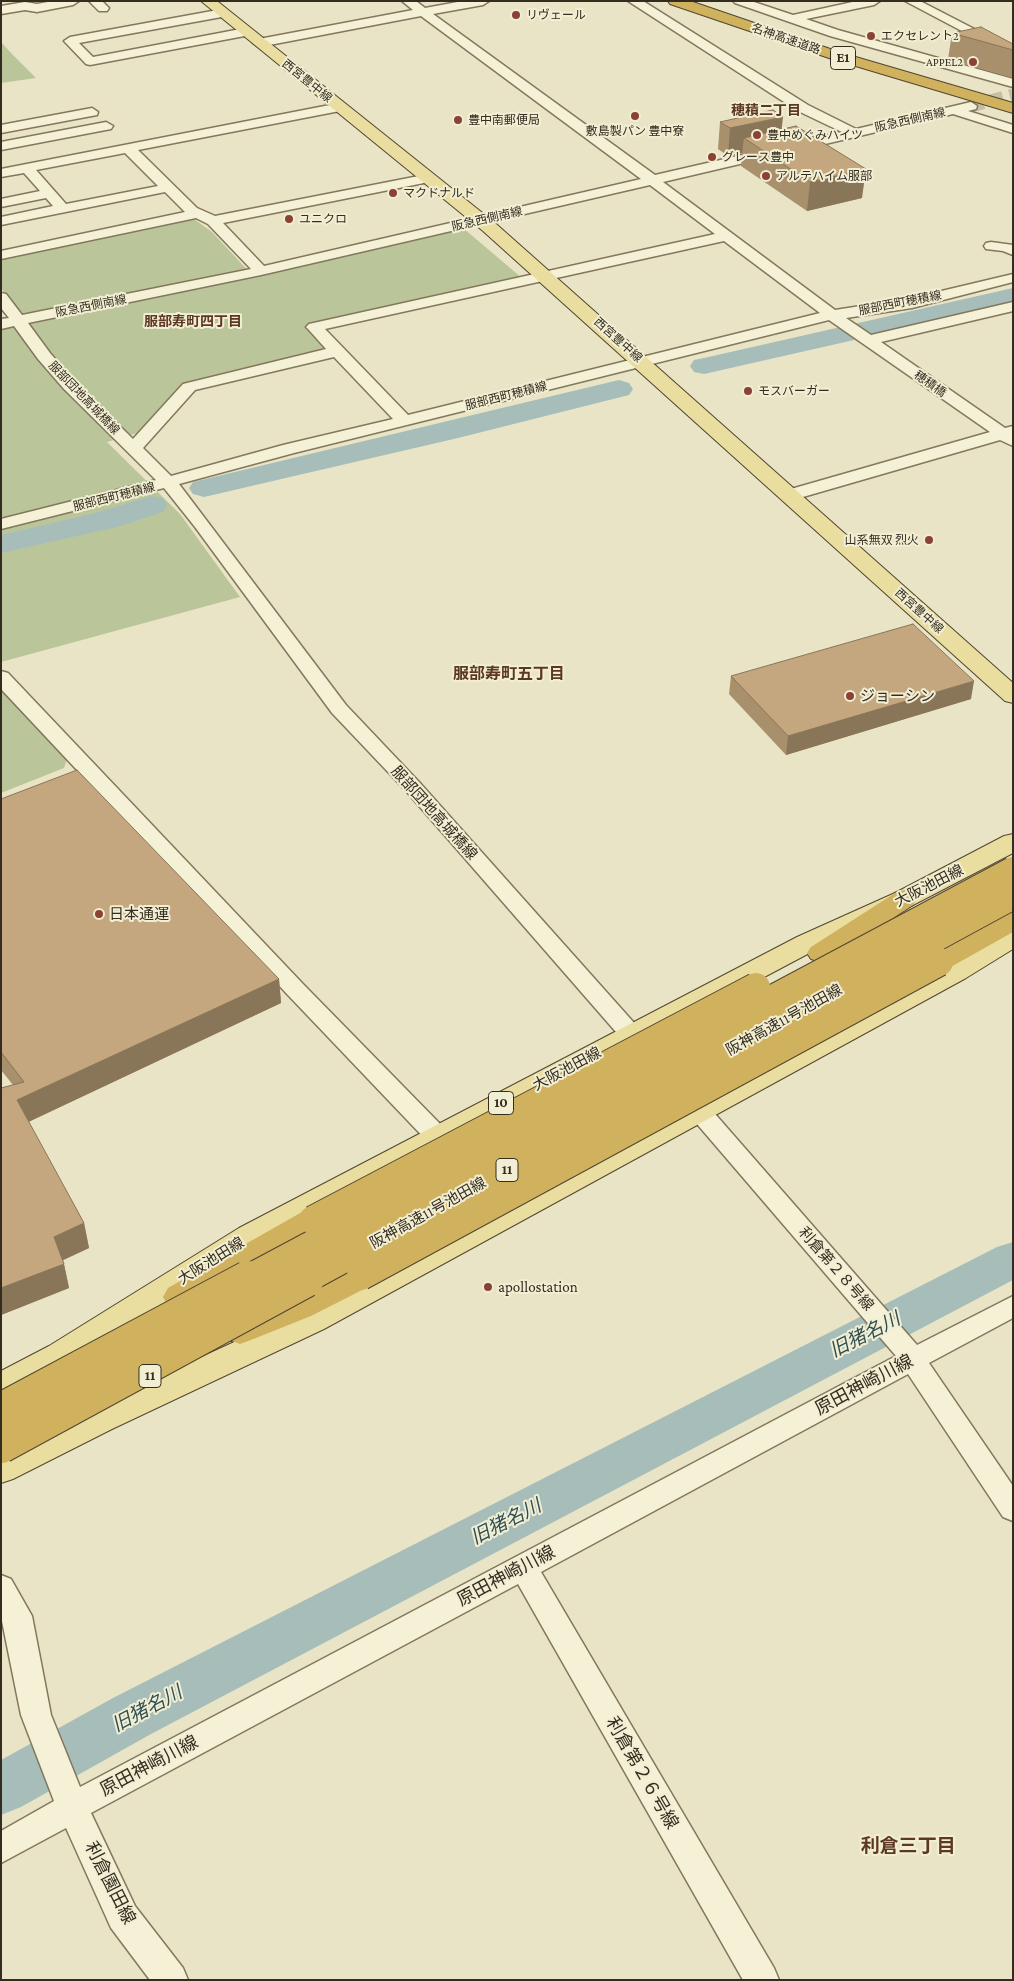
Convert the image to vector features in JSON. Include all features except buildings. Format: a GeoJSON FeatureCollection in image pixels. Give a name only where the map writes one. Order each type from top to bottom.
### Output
{"type":"FeatureCollection","features":[{"type":"Feature","properties":{"kind":"highway","name":"名神高速道路"},"geometry":{"type":"LineString","coordinates":[[675,1],[925,86],[1013,110]]}},
{"type":"Feature","properties":{"kind":"highway","name":"名神高速道路"},"geometry":{"type":"LineString","coordinates":[[700,1],[838,48],[949,82],[1013,99]]}},
{"type":"Feature","properties":{"kind":"highway","name":"阪神高速11号池田線"},"geometry":{"type":"LineString","coordinates":[[1,1411],[1013,871]]}},
{"type":"Feature","properties":{"kind":"highway","name":"阪神高速11号池田線"},"geometry":{"type":"LineString","coordinates":[[1,1444],[1013,895]]}},
{"type":"Feature","properties":{"kind":"highway","name":"11"},"geometry":{"type":"LineString","coordinates":[[1,1411],[179,1297],[313,1220],[821,953],[904,899]]}},
{"type":"Feature","properties":{"kind":"highway","name":"11"},"geometry":{"type":"LineString","coordinates":[[1,1449],[237,1332],[316,1299],[361,1276],[1013,920]]}},
{"type":"Feature","properties":{"kind":"main road","name":"西宮豊中線"},"geometry":{"type":"LineString","coordinates":[[208,1],[481,220],[546,276],[1013,696]]}},
{"type":"Feature","properties":{"kind":"main road","name":"大阪池田線"},"geometry":{"type":"LineString","coordinates":[[1,1387],[60,1355],[250,1236],[807,943],[904,899],[1013,842]]}},
{"type":"Feature","properties":{"kind":"main road"},"geometry":{"type":"LineString","coordinates":[[1,1469],[100,1419],[313,1320],[956,971],[1013,937]]}},
{"type":"Feature","properties":{"kind":"street"},"geometry":{"type":"LineString","coordinates":[[1,10],[23,4],[37,8],[73,1]]}},
{"type":"Feature","properties":{"kind":"street","name":"穂積橋"},"geometry":{"type":"LineString","coordinates":[[408,1],[652,180],[832,316],[1009,436]]}},
{"type":"Feature","properties":{"kind":"street"},"geometry":{"type":"LineString","coordinates":[[223,14],[70,41],[90,61],[152,49],[424,13],[483,1]]}},
{"type":"Feature","properties":{"kind":"street"},"geometry":{"type":"LineString","coordinates":[[634,1],[803,108],[854,133]]}},
{"type":"Feature","properties":{"kind":"street"},"geometry":{"type":"LineString","coordinates":[[739,1],[834,33],[1013,83]]}},
{"type":"Feature","properties":{"kind":"street"},"geometry":{"type":"LineString","coordinates":[[791,19],[874,1]]}},
{"type":"Feature","properties":{"kind":"street"},"geometry":{"type":"LineString","coordinates":[[911,1],[1013,54]]}},
{"type":"Feature","properties":{"kind":"street"},"geometry":{"type":"LineString","coordinates":[[131,30],[152,49]]}},
{"type":"Feature","properties":{"kind":"street","name":"阪急西側南線"},"geometry":{"type":"LineString","coordinates":[[1,324],[261,271],[971,106]]}},
{"type":"Feature","properties":{"kind":"street"},"geometry":{"type":"LineString","coordinates":[[1,172],[340,108]]}},
{"type":"Feature","properties":{"kind":"street"},"geometry":{"type":"LineString","coordinates":[[953,110],[1013,129]]}},
{"type":"Feature","properties":{"kind":"street"},"geometry":{"type":"LineString","coordinates":[[1,129],[92,112]]}},
{"type":"Feature","properties":{"kind":"street"},"geometry":{"type":"LineString","coordinates":[[1,146],[106,126]]}},
{"type":"Feature","properties":{"kind":"street"},"geometry":{"type":"LineString","coordinates":[[128,148],[167,188],[196,214],[213,222],[261,271]]}},
{"type":"Feature","properties":{"kind":"street"},"geometry":{"type":"LineString","coordinates":[[26,167],[63,209]]}},
{"type":"Feature","properties":{"kind":"street"},"geometry":{"type":"LineString","coordinates":[[213,222],[429,178]]}},
{"type":"Feature","properties":{"kind":"street"},"geometry":{"type":"LineString","coordinates":[[1,192],[45,188]]}},
{"type":"Feature","properties":{"kind":"street"},"geometry":{"type":"LineString","coordinates":[[1,203],[45,188]]}},
{"type":"Feature","properties":{"kind":"street"},"geometry":{"type":"LineString","coordinates":[[1,221],[167,188]]}},
{"type":"Feature","properties":{"kind":"street"},"geometry":{"type":"LineString","coordinates":[[1,255],[196,214]]}},
{"type":"Feature","properties":{"kind":"street"},"geometry":{"type":"LineString","coordinates":[[404,421],[314,326],[726,236]]}},
{"type":"Feature","properties":{"kind":"street"},"geometry":{"type":"LineString","coordinates":[[991,246],[1013,251]]}},
{"type":"Feature","properties":{"kind":"street","name":"服部西町穂積線"},"geometry":{"type":"LineString","coordinates":[[1,524],[176,492],[289,449],[642,363],[775,328],[832,316],[912,303],[1013,278]]}},
{"type":"Feature","properties":{"kind":"street","name":"服部団地高城橋線"},"geometry":{"type":"LineString","coordinates":[[1,297],[44,356],[70,386],[176,492],[339,709],[413,787],[700,1110]]}},
{"type":"Feature","properties":{"kind":"street"},"geometry":{"type":"LineString","coordinates":[[866,339],[1013,306]]}},
{"type":"Feature","properties":{"kind":"street"},"geometry":{"type":"LineString","coordinates":[[134,448],[189,387],[336,351]]}},
{"type":"Feature","properties":{"kind":"street"},"geometry":{"type":"LineString","coordinates":[[790,495],[1009,436]]}},
{"type":"Feature","properties":{"kind":"street"},"geometry":{"type":"LineString","coordinates":[[1,677],[78,770],[438,1136]]}},
{"type":"Feature","properties":{"kind":"street","name":"利倉第２８号線"},"geometry":{"type":"LineString","coordinates":[[700,1110],[907,1352],[1013,1509]]}},
{"type":"Feature","properties":{"kind":"street","name":"原田神崎川線"},"geometry":{"type":"LineString","coordinates":[[1,1848],[67,1794],[523,1567],[907,1352],[1013,1306]]}},
{"type":"Feature","properties":{"kind":"street","name":"利倉第２６号線"},"geometry":{"type":"LineString","coordinates":[[523,1567],[762,1980]]}},
{"type":"Feature","properties":{"kind":"street","name":"利倉園田線"},"geometry":{"type":"LineString","coordinates":[[1,1588],[16,1616],[36,1715],[67,1794],[124,1917],[171,1980]]}},
{"type":"Feature","properties":{"kind":"green space"},"geometry":{"type":"Polygon","coordinates":[[[1,42],[12,54],[36,78],[1,83],[1,42]]]}},
{"type":"Feature","properties":{"kind":"green space"},"geometry":{"type":"Polygon","coordinates":[[[190,218],[212,232],[254,277],[463,228],[522,278],[305,326],[324,347],[319,352],[183,384],[141,432],[107,442],[180,514],[240,597],[1,662],[1,327],[26,322],[1,288],[1,257],[190,218]]]}},
{"type":"Feature","properties":{"kind":"green space"},"geometry":{"type":"Polygon","coordinates":[[[1,689],[67,759],[64,768],[1,793],[1,689]]]}},
{"type":"Feature","properties":{"kind":"waterway"},"geometry":{"type":"LineString","coordinates":[[704,366],[1013,296]]}},
{"type":"Feature","properties":{"kind":"waterway"},"geometry":{"type":"LineString","coordinates":[[204,488],[458,429],[619,389]]}},
{"type":"Feature","properties":{"kind":"waterway"},"geometry":{"type":"LineString","coordinates":[[1,544],[106,520],[152,505]]}},
{"type":"Feature","properties":{"kind":"waterway","name":"旧猪名川"},"geometry":{"type":"LineString","coordinates":[[1,1789],[132,1716],[1013,1259]]}},
{"type":"Feature","properties":{"kind":"tunnel"},"geometry":{"type":"LineString","coordinates":[[971,106],[1013,95]]}},
{"type":"Feature","properties":{"kind":"place","name":"リヴェール"},"geometry":{"type":"Point","coordinates":[516,15]}},
{"type":"Feature","properties":{"kind":"place","name":"エクセレント2"},"geometry":{"type":"Point","coordinates":[871,36]}},
{"type":"Feature","properties":{"kind":"place","name":"APPEL2"},"geometry":{"type":"Point","coordinates":[973,62]}},
{"type":"Feature","properties":{"kind":"place","name":"敷島製パン 豊中寮"},"geometry":{"type":"Point","coordinates":[635,116]}},
{"type":"Feature","properties":{"kind":"place","name":"豊中南郵便局"},"geometry":{"type":"Point","coordinates":[458,120]}},
{"type":"Feature","properties":{"kind":"place","name":"豊中めぐみハイツ"},"geometry":{"type":"Point","coordinates":[757,135]}},
{"type":"Feature","properties":{"kind":"place","name":"グレース豊中"},"geometry":{"type":"Point","coordinates":[712,157]}},
{"type":"Feature","properties":{"kind":"place","name":"アルテハイム服部"},"geometry":{"type":"Point","coordinates":[766,176]}},
{"type":"Feature","properties":{"kind":"place","name":"マクドナルド"},"geometry":{"type":"Point","coordinates":[393,193]}},
{"type":"Feature","properties":{"kind":"place","name":"ユニクロ"},"geometry":{"type":"Point","coordinates":[289,219]}},
{"type":"Feature","properties":{"kind":"place","name":"モスバーガー"},"geometry":{"type":"Point","coordinates":[748,391]}},
{"type":"Feature","properties":{"kind":"place","name":"山系無双 烈火"},"geometry":{"type":"Point","coordinates":[929,540]}},
{"type":"Feature","properties":{"kind":"place","name":"ジョーシン"},"geometry":{"type":"Point","coordinates":[850,696]}},
{"type":"Feature","properties":{"kind":"place","name":"日本通運"},"geometry":{"type":"Point","coordinates":[99,914]}},
{"type":"Feature","properties":{"kind":"place","name":"apollostation"},"geometry":{"type":"Point","coordinates":[488,1287]}},
{"type":"Feature","properties":{"kind":"district","name":"穂積二丁目"},"geometry":{"type":"Point","coordinates":[766,111]}},
{"type":"Feature","properties":{"kind":"district","name":"服部寿町四丁目"},"geometry":{"type":"Point","coordinates":[193,322]}},
{"type":"Feature","properties":{"kind":"district","name":"服部寿町五丁目"},"geometry":{"type":"Point","coordinates":[509,674]}},
{"type":"Feature","properties":{"kind":"district","name":"利倉三丁目"},"geometry":{"type":"Point","coordinates":[908,1846]}}]}
